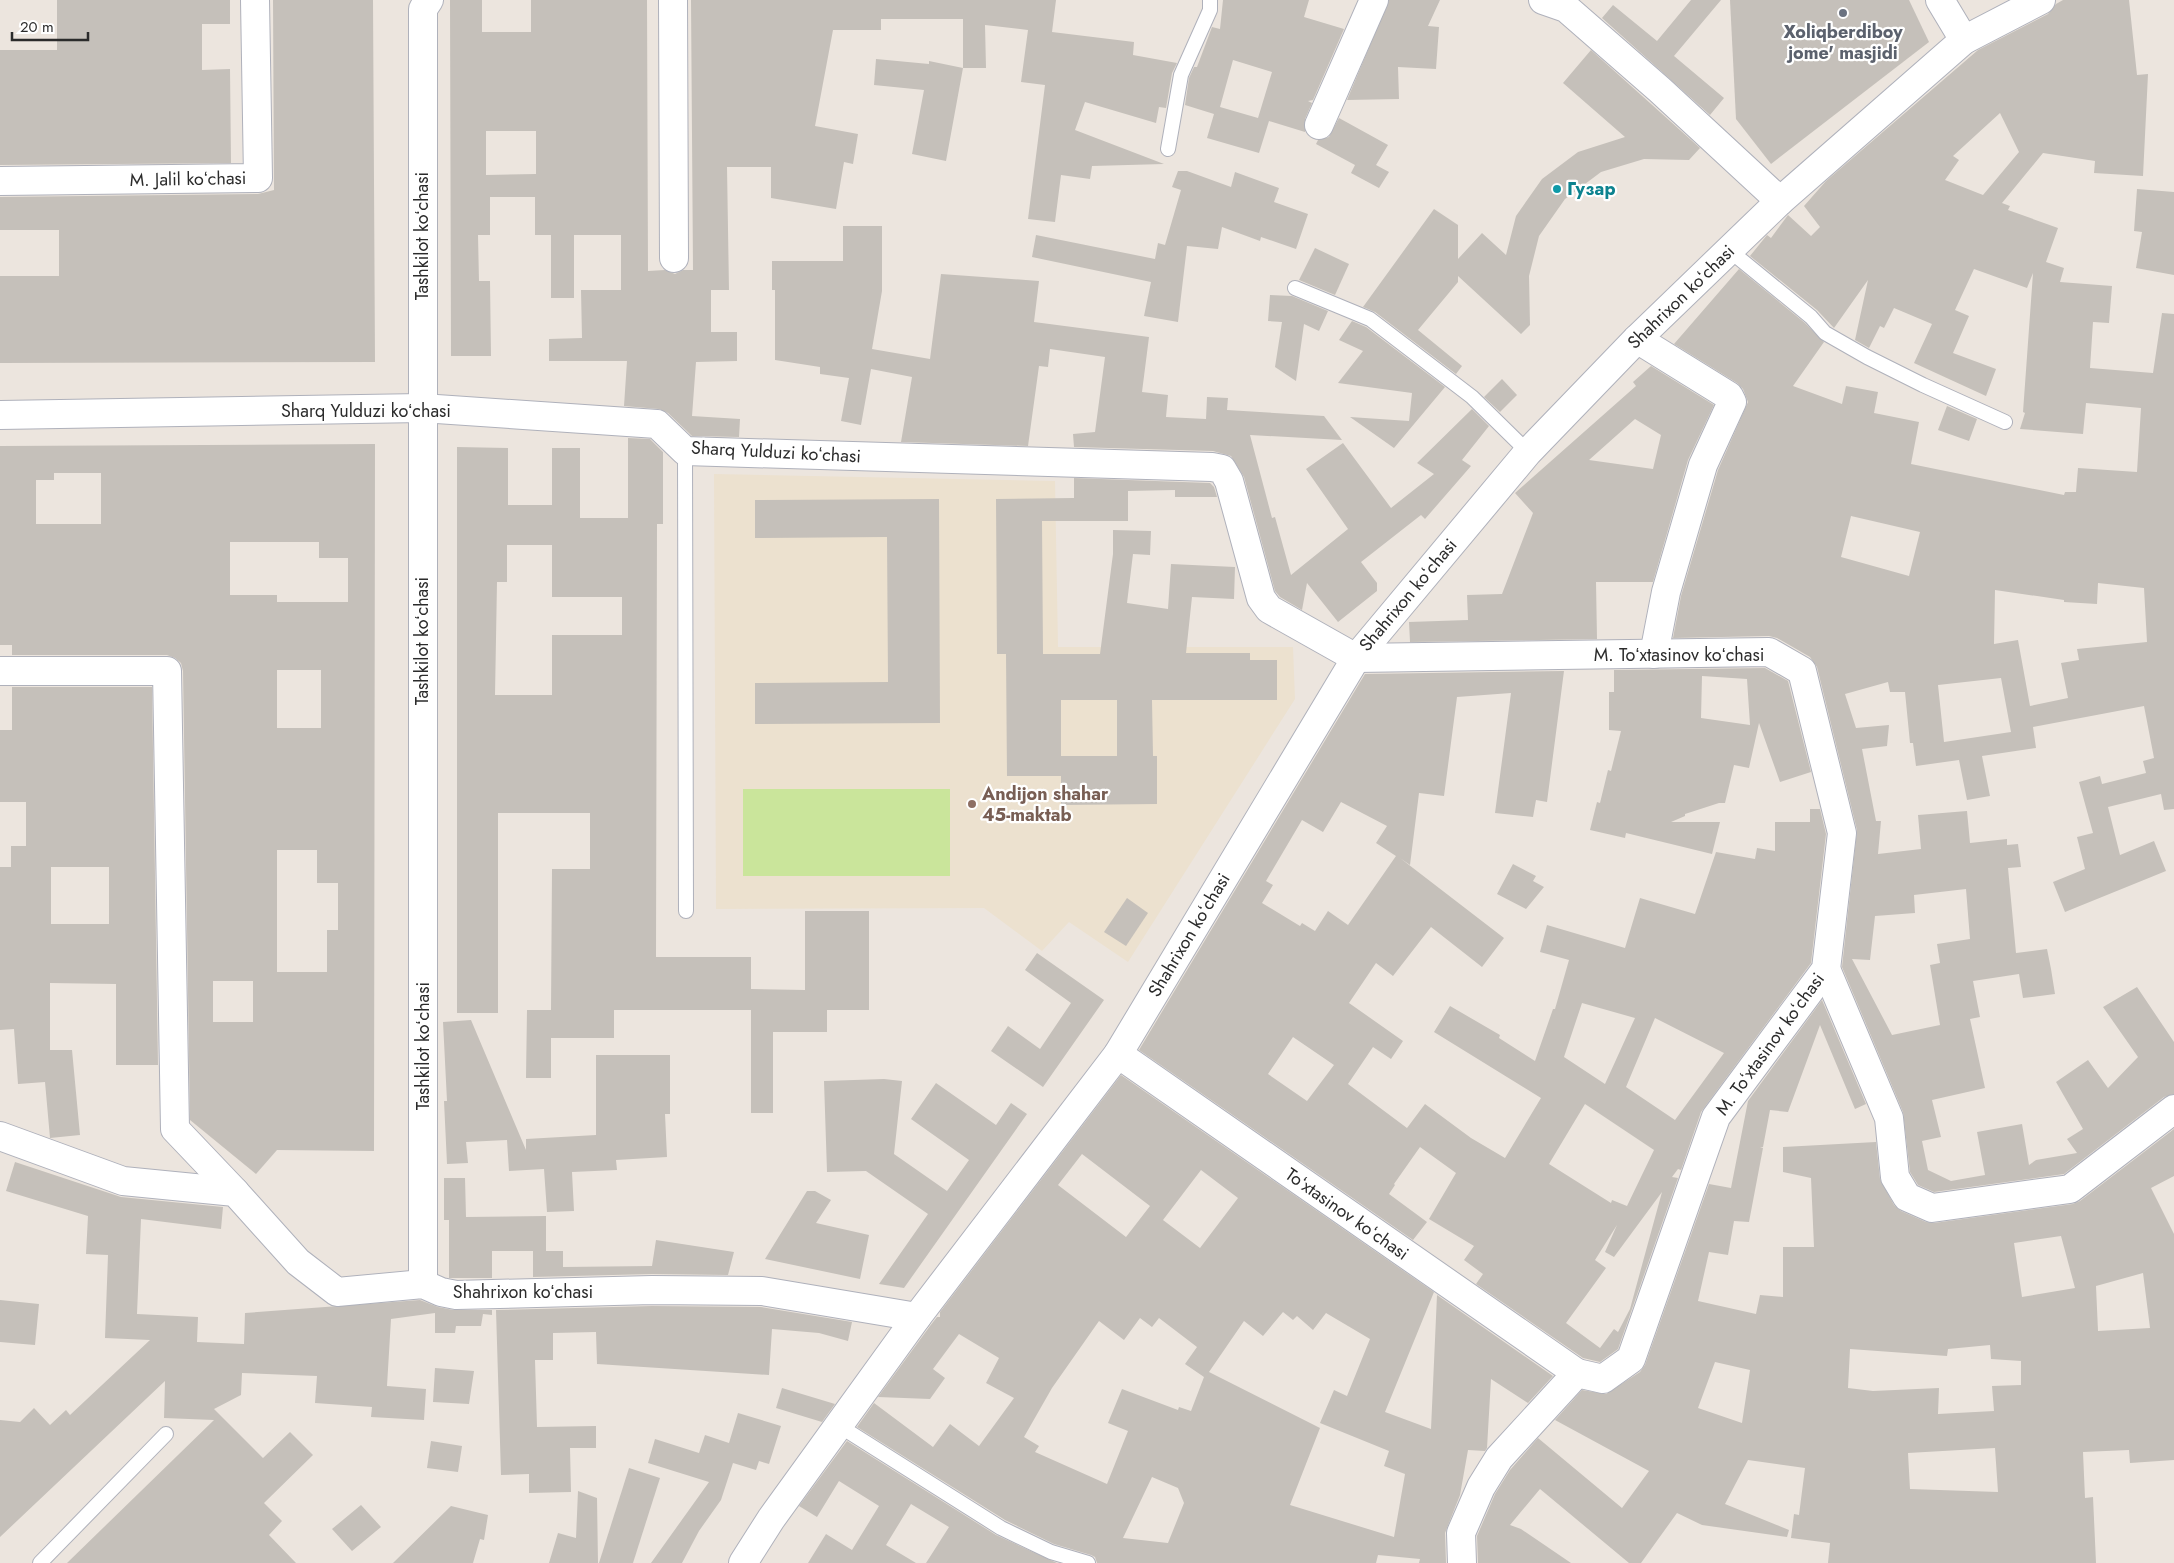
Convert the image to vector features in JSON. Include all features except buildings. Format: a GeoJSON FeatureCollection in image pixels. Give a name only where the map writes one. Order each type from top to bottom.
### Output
{"type":"FeatureCollection","features":[{"type":"Feature","properties":{"kind":"street","name":"M. Jalil koʻchasi"},"geometry":{"type":"LineString","coordinates":[[0,181],[258,178],[255,0]]}},
{"type":"Feature","properties":{"kind":"street","name":"Tashkilot koʻchasi"},"geometry":{"type":"LineString","coordinates":[[423,1284],[423,9],[429,0]]}},
{"type":"Feature","properties":{"kind":"street"},"geometry":{"type":"LineString","coordinates":[[673,0],[674,258]]}},
{"type":"Feature","properties":{"kind":"street"},"geometry":{"type":"LineString","coordinates":[[1319,125],[1374,0]]}},
{"type":"Feature","properties":{"kind":"street"},"geometry":{"type":"LineString","coordinates":[[1544,0],[1566,8],[1660,90],[1780,201]]}},
{"type":"Feature","properties":{"kind":"street"},"geometry":{"type":"LineString","coordinates":[[1940,0],[1964,40]]}},
{"type":"Feature","properties":{"kind":"street","name":"Shahrixon koʻchasi"},"geometry":{"type":"LineString","coordinates":[[743,1563],[771,1519],[917,1317],[1118,1054],[1356,658],[1528,452],[1637,339],[1780,201],[1964,40],[2041,0]]}},
{"type":"Feature","properties":{"kind":"street"},"geometry":{"type":"LineString","coordinates":[[1637,339],[1729,396],[1732,402],[1703,465],[1666,592],[1654,654]]}},
{"type":"Feature","properties":{"kind":"street","name":"Sharq Yulduzi koʻchasi"},"geometry":{"type":"LineString","coordinates":[[0,415],[422,408],[657,424],[685,451],[1202,466],[1222,469],[1229,481],[1261,598],[1269,609],[1356,658]]}},
{"type":"Feature","properties":{"kind":"street","name":"M. Toʻxtasinov koʻchasi"},"geometry":{"type":"LineString","coordinates":[[1356,658],[1769,652],[1802,670],[1842,833],[1826,969],[1716,1117],[1631,1359],[1603,1379],[1577,1373]]}},
{"type":"Feature","properties":{"kind":"street","name":"Shahrixon koʻchasi"},"geometry":{"type":"LineString","coordinates":[[0,671],[167,671],[175,1129],[298,1262],[337,1292],[423,1284],[441,1292],[456,1295],[652,1290],[762,1291],[917,1317]]}},
{"type":"Feature","properties":{"kind":"street"},"geometry":{"type":"LineString","coordinates":[[1826,969],[1889,1118],[1895,1177],[1907,1197],[1932,1208],[2070,1190],[2174,1109]]}},
{"type":"Feature","properties":{"kind":"street","name":"Toʻxtasinov koʻchasi"},"geometry":{"type":"LineString","coordinates":[[1118,1054],[1577,1373]]}},
{"type":"Feature","properties":{"kind":"street"},"geometry":{"type":"LineString","coordinates":[[0,1136],[123,1182],[235,1192]]}},
{"type":"Feature","properties":{"kind":"street"},"geometry":{"type":"LineString","coordinates":[[1462,1563],[1461,1533],[1481,1487],[1499,1458],[1577,1373]]}},
{"type":"Feature","properties":{"kind":"lane"},"geometry":{"type":"LineString","coordinates":[[1168,149],[1180,75],[1210,10],[1210,0]]}},
{"type":"Feature","properties":{"kind":"lane"},"geometry":{"type":"LineString","coordinates":[[1729,250],[1811,317],[1825,332],[1891,369],[2005,422]]}},
{"type":"Feature","properties":{"kind":"lane"},"geometry":{"type":"LineString","coordinates":[[1295,288],[1370,319],[1472,397],[1528,452]]}},
{"type":"Feature","properties":{"kind":"lane"},"geometry":{"type":"LineString","coordinates":[[685,451],[686,911]]}},
{"type":"Feature","properties":{"kind":"lane"},"geometry":{"type":"LineString","coordinates":[[838,1425],[1001,1528],[1051,1552],[1088,1563]]}},
{"type":"Feature","properties":{"kind":"lane"},"geometry":{"type":"LineString","coordinates":[[40,1563],[166,1434]]}},
{"type":"Feature","properties":{"kind":"shaded area","name":"Andijon shahar 45-maktab"},"geometry":{"type":"Polygon","coordinates":[[[714,474],[1055,481],[1058,647],[1293,647],[1295,699],[1128,962],[1069,922],[1042,951],[984,908],[716,909],[714,474]]]}},
{"type":"Feature","properties":{"kind":"green space"},"geometry":{"type":"Polygon","coordinates":[[[743,789],[950,789],[950,876],[743,876],[743,789]]]}},
{"type":"Feature","properties":{"kind":"place","name":"Xoliqberdiboy jome' masjidi"},"geometry":{"type":"Point","coordinates":[1843,13]}},
{"type":"Feature","properties":{"kind":"place","name":"Гузар"},"geometry":{"type":"Point","coordinates":[1557,189]}},
{"type":"Feature","properties":{"kind":"place","name":"Andijon shahar 45-maktab"},"geometry":{"type":"Point","coordinates":[972,804]}}]}
